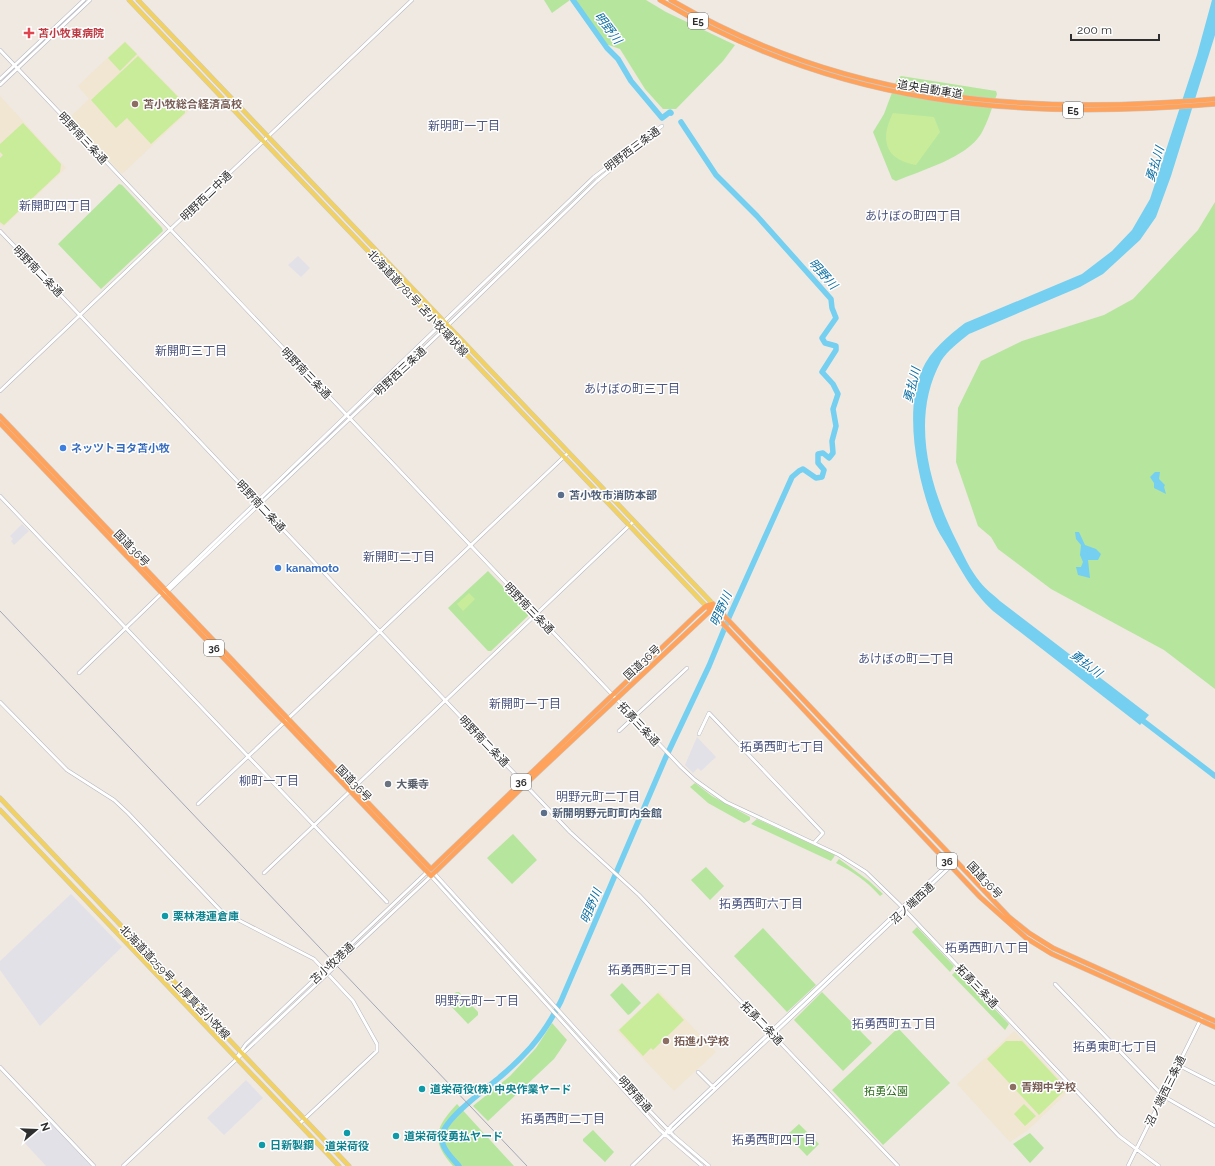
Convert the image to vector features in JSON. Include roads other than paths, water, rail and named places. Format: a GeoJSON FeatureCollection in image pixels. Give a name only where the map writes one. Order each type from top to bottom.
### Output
{"type":"FeatureCollection","features":[{"type":"Feature","properties":{"kind":"highway","name":"道央自動車道"},"geometry":{"type":"LineString","coordinates":[[660,0],[754,45],[886,88],[1001,105],[1146,106],[1212,101],[1215,104]]}},
{"type":"Feature","properties":{"kind":"highway","name":"道央自動車道"},"geometry":{"type":"LineString","coordinates":[[671,0],[738,38]]}},
{"type":"Feature","properties":{"kind":"highway","name":"国道36号"},"geometry":{"type":"LineString","coordinates":[[0,416],[431,872],[614,698],[710,610]]}},
{"type":"Feature","properties":{"kind":"highway","name":"国道36号"},"geometry":{"type":"LineString","coordinates":[[0,424],[165,591]]}},
{"type":"Feature","properties":{"kind":"highway","name":"国道36号"},"geometry":{"type":"LineString","coordinates":[[614,698],[706,606],[713,604],[996,905],[1029,933],[1069,956],[1201,1018],[1215,1027]]}},
{"type":"Feature","properties":{"kind":"highway","name":"36"},"geometry":{"type":"LineString","coordinates":[[710,610],[713,604]]}},
{"type":"Feature","properties":{"kind":"highway","name":"国道36号"},"geometry":{"type":"LineString","coordinates":[[706,606],[980,897],[1026,938],[1052,954],[1201,1018],[1215,1021]]}},
{"type":"Feature","properties":{"kind":"main road","name":"北海道道781号 苫小牧環状線"},"geometry":{"type":"LineString","coordinates":[[129,0],[706,606]]}},
{"type":"Feature","properties":{"kind":"main road","name":"北海道道781号 苫小牧環状線"},"geometry":{"type":"LineString","coordinates":[[138,0],[568,454],[713,604]]}},
{"type":"Feature","properties":{"kind":"main road","name":"北海道道259号 上厚真苫小牧線"},"geometry":{"type":"LineString","coordinates":[[0,798],[349,1166]]}},
{"type":"Feature","properties":{"kind":"main road","name":"北海道道259号 上厚真苫小牧線"},"geometry":{"type":"LineString","coordinates":[[0,810],[339,1166]]}},
{"type":"Feature","properties":{"kind":"street"},"geometry":{"type":"LineString","coordinates":[[0,85],[16,67],[84,0]]}},
{"type":"Feature","properties":{"kind":"street"},"geometry":{"type":"LineString","coordinates":[[0,79],[16,67],[90,0]]}},
{"type":"Feature","properties":{"kind":"street","name":"明野西二中通"},"geometry":{"type":"LineString","coordinates":[[0,391],[412,0]]}},
{"type":"Feature","properties":{"kind":"street","name":"明野南三条通"},"geometry":{"type":"LineString","coordinates":[[0,50],[614,698]]}},
{"type":"Feature","properties":{"kind":"street","name":"明野西三条通"},"geometry":{"type":"LineString","coordinates":[[165,591],[260,504],[348,417],[597,181],[662,126],[594,177],[446,324]]}},
{"type":"Feature","properties":{"kind":"street","name":"明野南二条通"},"geometry":{"type":"LineString","coordinates":[[0,231],[524,783]]}},
{"type":"Feature","properties":{"kind":"street","name":"明野西三条通"},"geometry":{"type":"LineString","coordinates":[[165,591],[257,501],[348,417]]}},
{"type":"Feature","properties":{"kind":"street"},"geometry":{"type":"LineString","coordinates":[[198,804],[470,545],[568,454]]}},
{"type":"Feature","properties":{"kind":"street"},"geometry":{"type":"LineString","coordinates":[[0,496],[387,902]]}},
{"type":"Feature","properties":{"kind":"street"},"geometry":{"type":"LineString","coordinates":[[264,873],[633,522]]}},
{"type":"Feature","properties":{"kind":"street"},"geometry":{"type":"LineString","coordinates":[[79,673],[165,591]]}},
{"type":"Feature","properties":{"kind":"street"},"geometry":{"type":"LineString","coordinates":[[619,731],[686,668]]}},
{"type":"Feature","properties":{"kind":"street","name":"拓勇三条通"},"geometry":{"type":"LineString","coordinates":[[614,698],[694,780],[726,802],[814,842],[839,855],[866,872],[903,908],[1119,1136],[1159,1166]]}},
{"type":"Feature","properties":{"kind":"street"},"geometry":{"type":"LineString","coordinates":[[0,702],[66,770],[114,800],[128,813],[221,911],[314,959],[353,1000],[377,1044],[377,1051],[299,1124]]}},
{"type":"Feature","properties":{"kind":"street"},"geometry":{"type":"LineString","coordinates":[[699,734],[709,713],[823,833],[814,842]]}},
{"type":"Feature","properties":{"kind":"street","name":"拓勇二条通"},"geometry":{"type":"LineString","coordinates":[[524,783],[575,837],[625,882],[772,1033],[898,1166]]}},
{"type":"Feature","properties":{"kind":"street","name":"沼ノ端西通"},"geometry":{"type":"LineString","coordinates":[[671,1133],[772,1033],[954,860]]}},
{"type":"Feature","properties":{"kind":"street","name":"苫小牧港通"},"geometry":{"type":"LineString","coordinates":[[123,1166],[236,1059],[241,1052],[346,949],[431,872]]}},
{"type":"Feature","properties":{"kind":"street","name":"苫小牧港通"},"geometry":{"type":"LineString","coordinates":[[241,1052],[324,977],[431,872]]}},
{"type":"Feature","properties":{"kind":"street","name":"明野南通"},"geometry":{"type":"LineString","coordinates":[[431,872],[667,1129],[709,1166]]}},
{"type":"Feature","properties":{"kind":"street","name":"明野南通"},"geometry":{"type":"LineString","coordinates":[[431,872],[562,1022],[665,1134],[702,1166]]}},
{"type":"Feature","properties":{"kind":"street"},"geometry":{"type":"LineString","coordinates":[[1055,984],[1163,1096],[1215,1126]]}},
{"type":"Feature","properties":{"kind":"street","name":"沼ノ端西三条通"},"geometry":{"type":"LineString","coordinates":[[1128,1166],[1201,1018]]}},
{"type":"Feature","properties":{"kind":"street","name":"沼ノ端西通"},"geometry":{"type":"LineString","coordinates":[[665,1134],[667,1129],[772,1033]]}},
{"type":"Feature","properties":{"kind":"street"},"geometry":{"type":"LineString","coordinates":[[1178,1065],[1215,1084]]}},
{"type":"Feature","properties":{"kind":"street"},"geometry":{"type":"LineString","coordinates":[[0,1066],[94,1166]]}},
{"type":"Feature","properties":{"kind":"street"},"geometry":{"type":"LineString","coordinates":[[698,1072],[715,1090]]}},
{"type":"Feature","properties":{"kind":"street"},"geometry":{"type":"LineString","coordinates":[[632,1166],[665,1134],[671,1133]]}},
{"type":"Feature","properties":{"kind":"water"},"geometry":{"type":"Polygon","coordinates":[[[1212,0],[1215,0],[1215,35],[1171,176],[1156,217],[1140,240],[1103,274],[1080,287],[969,334],[950,350],[941,361],[932,383],[926,405],[925,428],[931,475],[946,519],[976,577],[984,587],[1000,601],[1149,715],[1140,725],[993,611],[972,587],[938,531],[928,506],[918,467],[915,447],[913,426],[914,406],[916,387],[925,363],[946,338],[965,323],[1082,274],[1112,251],[1132,230],[1150,199],[1197,55],[1212,0]]]}},
{"type":"Feature","properties":{"kind":"water"},"geometry":{"type":"Polygon","coordinates":[[[1155,472],[1160,472],[1159,479],[1165,485],[1164,487],[1166,494],[1154,488],[1154,483],[1150,477],[1155,472]]]}},
{"type":"Feature","properties":{"kind":"water"},"geometry":{"type":"Polygon","coordinates":[[[1075,532],[1079,532],[1085,545],[1096,549],[1101,554],[1098,560],[1088,560],[1090,578],[1078,575],[1076,567],[1081,567],[1083,562],[1080,555],[1081,545],[1076,539],[1075,532]]]}},
{"type":"Feature","properties":{"kind":"waterway","name":"明野川"},"geometry":{"type":"LineString","coordinates":[[573,0],[607,48],[618,59],[631,81],[662,118],[670,112],[671,113]]}},
{"type":"Feature","properties":{"kind":"waterway","name":"明野川"},"geometry":{"type":"LineString","coordinates":[[459,1166],[447,1152],[443,1144],[442,1135],[445,1128],[458,1112],[504,1074],[524,1055],[540,1036],[555,1013],[665,759],[709,666],[730,615],[792,477],[803,469],[816,478],[822,477],[824,470],[818,463],[818,454],[823,453],[829,458],[833,453],[832,441],[836,426],[833,409],[838,394],[833,384],[822,372],[836,350],[836,346],[825,343],[822,338],[836,318],[832,308],[831,299],[757,216],[716,175],[681,122]]}},
{"type":"Feature","properties":{"kind":"waterway","name":"勇払川"},"geometry":{"type":"LineString","coordinates":[[1138,717],[1215,776]]}},
{"type":"Feature","properties":{"kind":"railway"},"geometry":{"type":"LineString","coordinates":[[0,611],[527,1166]]}},
{"type":"Feature","properties":{"kind":"place","name":"苫小牧東病院"},"geometry":{"type":"Point","coordinates":[29,33]}},
{"type":"Feature","properties":{"kind":"place","name":"苫小牧総合経済高校"},"geometry":{"type":"Point","coordinates":[135,104]}},
{"type":"Feature","properties":{"kind":"place","name":"ネッツトヨタ苫小牧"},"geometry":{"type":"Point","coordinates":[63,448]}},
{"type":"Feature","properties":{"kind":"place","name":"苫小牧市消防本部"},"geometry":{"type":"Point","coordinates":[561,495]}},
{"type":"Feature","properties":{"kind":"place","name":"kanamoto"},"geometry":{"type":"Point","coordinates":[278,568]}},
{"type":"Feature","properties":{"kind":"place","name":"大乗寺"},"geometry":{"type":"Point","coordinates":[388,784]}},
{"type":"Feature","properties":{"kind":"place","name":"新開明野元町町内会館"},"geometry":{"type":"Point","coordinates":[544,813]}},
{"type":"Feature","properties":{"kind":"place","name":"栗林港運倉庫"},"geometry":{"type":"Point","coordinates":[165,916]}},
{"type":"Feature","properties":{"kind":"place","name":"拓進小学校"},"geometry":{"type":"Point","coordinates":[666,1041]}},
{"type":"Feature","properties":{"kind":"place","name":"青翔中学校"},"geometry":{"type":"Point","coordinates":[1013,1087]}},
{"type":"Feature","properties":{"kind":"place","name":"道栄荷役(株) 中央作業ヤード"},"geometry":{"type":"Point","coordinates":[422,1089]}},
{"type":"Feature","properties":{"kind":"place","name":"道栄荷役"},"geometry":{"type":"Point","coordinates":[347,1133]}},
{"type":"Feature","properties":{"kind":"place","name":"道栄荷役勇払ヤード"},"geometry":{"type":"Point","coordinates":[396,1136]}},
{"type":"Feature","properties":{"kind":"place","name":"日新製鋼"},"geometry":{"type":"Point","coordinates":[262,1145]}},
{"type":"Feature","properties":{"kind":"district","name":"新明町一丁目"},"geometry":{"type":"Point","coordinates":[464,126]}},
{"type":"Feature","properties":{"kind":"district","name":"新開町四丁目"},"geometry":{"type":"Point","coordinates":[55,206]}},
{"type":"Feature","properties":{"kind":"district","name":"あけぼの町四丁目"},"geometry":{"type":"Point","coordinates":[913,216]}},
{"type":"Feature","properties":{"kind":"district","name":"新開町三丁目"},"geometry":{"type":"Point","coordinates":[191,351]}},
{"type":"Feature","properties":{"kind":"district","name":"あけぼの町三丁目"},"geometry":{"type":"Point","coordinates":[632,389]}},
{"type":"Feature","properties":{"kind":"district","name":"新開町二丁目"},"geometry":{"type":"Point","coordinates":[399,557]}},
{"type":"Feature","properties":{"kind":"district","name":"あけぼの町二丁目"},"geometry":{"type":"Point","coordinates":[906,659]}},
{"type":"Feature","properties":{"kind":"district","name":"新開町一丁目"},"geometry":{"type":"Point","coordinates":[525,704]}},
{"type":"Feature","properties":{"kind":"district","name":"拓勇西町七丁目"},"geometry":{"type":"Point","coordinates":[782,747]}},
{"type":"Feature","properties":{"kind":"district","name":"柳町一丁目"},"geometry":{"type":"Point","coordinates":[269,781]}},
{"type":"Feature","properties":{"kind":"district","name":"明野元町二丁目"},"geometry":{"type":"Point","coordinates":[598,797]}},
{"type":"Feature","properties":{"kind":"district","name":"拓勇西町六丁目"},"geometry":{"type":"Point","coordinates":[761,904]}},
{"type":"Feature","properties":{"kind":"district","name":"拓勇西町八丁目"},"geometry":{"type":"Point","coordinates":[987,948]}},
{"type":"Feature","properties":{"kind":"district","name":"拓勇西町三丁目"},"geometry":{"type":"Point","coordinates":[650,970]}},
{"type":"Feature","properties":{"kind":"district","name":"明野元町一丁目"},"geometry":{"type":"Point","coordinates":[477,1001]}},
{"type":"Feature","properties":{"kind":"district","name":"拓勇西町五丁目"},"geometry":{"type":"Point","coordinates":[894,1024]}},
{"type":"Feature","properties":{"kind":"district","name":"拓勇東町七丁目"},"geometry":{"type":"Point","coordinates":[1115,1047]}},
{"type":"Feature","properties":{"kind":"district","name":"拓勇西町二丁目"},"geometry":{"type":"Point","coordinates":[563,1119]}},
{"type":"Feature","properties":{"kind":"district","name":"拓勇西町四丁目"},"geometry":{"type":"Point","coordinates":[774,1140]}},
{"type":"Feature","properties":{"kind":"park label","name":"拓勇公園"},"geometry":{"type":"Point","coordinates":[886,1091]}}]}
